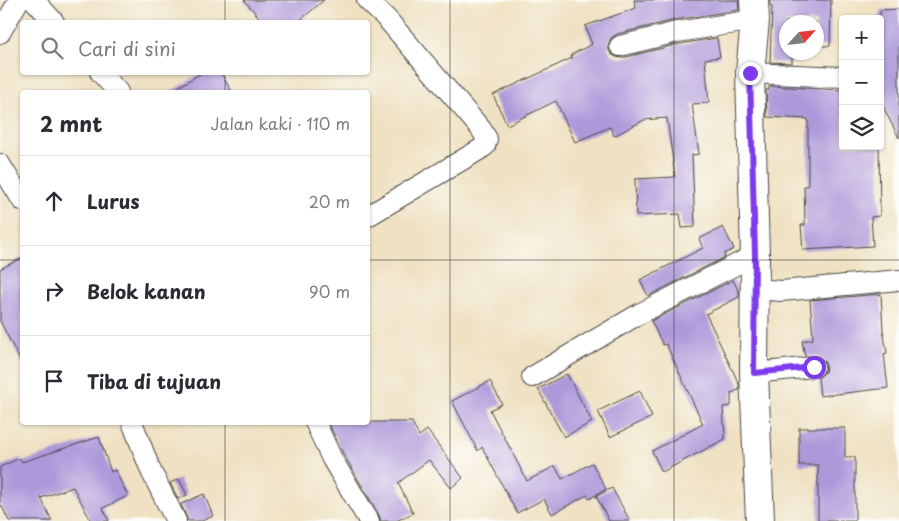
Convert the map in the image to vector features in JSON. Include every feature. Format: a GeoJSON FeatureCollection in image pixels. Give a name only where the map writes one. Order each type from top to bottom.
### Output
{"type":"FeatureCollection","features":[{"type":"Feature","properties":{"kind":"main road"},"geometry":{"type":"LineString","coordinates":[[755,10],[750,73],[755,255],[754,373],[760,521]]}},
{"type":"Feature","properties":{"kind":"street"},"geometry":{"type":"LineString","coordinates":[[0,33],[19,0]]}},
{"type":"Feature","properties":{"kind":"street"},"geometry":{"type":"LineString","coordinates":[[34,0],[52,20]]}},
{"type":"Feature","properties":{"kind":"street"},"geometry":{"type":"LineString","coordinates":[[367,0],[387,19],[482,129],[487,139],[485,146],[479,150],[370,215]]}},
{"type":"Feature","properties":{"kind":"street"},"geometry":{"type":"LineString","coordinates":[[620,46],[755,10]]}},
{"type":"Feature","properties":{"kind":"street"},"geometry":{"type":"LineString","coordinates":[[750,73],[839,77]]}},
{"type":"Feature","properties":{"kind":"street"},"geometry":{"type":"LineString","coordinates":[[103,75],[116,90]]}},
{"type":"Feature","properties":{"kind":"street"},"geometry":{"type":"LineString","coordinates":[[0,164],[20,197]]}},
{"type":"Feature","properties":{"kind":"street"},"geometry":{"type":"LineString","coordinates":[[532,377],[639,314],[755,255]]}},
{"type":"Feature","properties":{"kind":"street"},"geometry":{"type":"LineString","coordinates":[[755,289],[780,291],[899,280]]}},
{"type":"Feature","properties":{"kind":"street"},"geometry":{"type":"LineString","coordinates":[[754,373],[814,367]]}},
{"type":"Feature","properties":{"kind":"street"},"geometry":{"type":"LineString","coordinates":[[133,425],[151,471],[176,521]]}},
{"type":"Feature","properties":{"kind":"street"},"geometry":{"type":"LineString","coordinates":[[316,425],[332,459],[369,521]]}},
{"type":"Feature","properties":{"kind":"building"},"geometry":{"type":"Polygon","coordinates":[[[244,0],[324,0],[300,20],[261,20],[244,0]]]}},
{"type":"Feature","properties":{"kind":"building"},"geometry":{"type":"Polygon","coordinates":[[[634,0],[738,0],[739,10],[675,20],[617,34],[611,38],[608,48],[611,54],[622,58],[679,44],[717,38],[720,57],[705,59],[709,103],[692,104],[699,154],[692,155],[695,227],[682,228],[680,214],[636,216],[635,179],[675,177],[667,118],[644,120],[614,136],[610,127],[575,142],[556,101],[507,125],[493,95],[572,58],[571,55],[592,44],[585,26],[636,8],[634,0]]]}},
{"type":"Feature","properties":{"kind":"building"},"geometry":{"type":"Polygon","coordinates":[[[770,0],[831,0],[830,46],[824,46],[824,15],[779,15],[779,60],[792,60],[792,63],[770,62],[772,6],[770,6],[770,0]]]}},
{"type":"Feature","properties":{"kind":"building"},"geometry":{"type":"Polygon","coordinates":[[[899,9],[899,138],[884,109],[884,15],[880,15],[880,10],[899,9]]]}},
{"type":"Feature","properties":{"kind":"building"},"geometry":{"type":"Polygon","coordinates":[[[198,75],[222,75],[231,90],[173,90],[198,75]]]}},
{"type":"Feature","properties":{"kind":"building"},"geometry":{"type":"Polygon","coordinates":[[[769,86],[839,90],[839,150],[879,150],[880,216],[871,217],[873,246],[803,250],[801,225],[805,225],[804,186],[808,186],[808,119],[767,117],[766,90],[769,90],[769,86]]]}},
{"type":"Feature","properties":{"kind":"building"},"geometry":{"type":"Polygon","coordinates":[[[723,227],[734,249],[724,254],[725,257],[648,296],[640,280],[703,248],[699,239],[723,227]]]}},
{"type":"Feature","properties":{"kind":"building"},"geometry":{"type":"Polygon","coordinates":[[[20,259],[20,360],[0,321],[0,269],[20,259]]]}},
{"type":"Feature","properties":{"kind":"building"},"geometry":{"type":"Polygon","coordinates":[[[733,280],[739,292],[739,297],[706,314],[739,384],[739,390],[731,393],[731,406],[723,407],[725,439],[662,472],[652,451],[703,424],[666,344],[663,345],[651,321],[733,280]]]}},
{"type":"Feature","properties":{"kind":"building"},"geometry":{"type":"Polygon","coordinates":[[[881,294],[883,330],[887,353],[884,354],[888,388],[820,396],[818,378],[825,372],[826,365],[818,356],[805,356],[802,341],[813,339],[810,300],[881,294]]]}},
{"type":"Feature","properties":{"kind":"building"},"geometry":{"type":"Polygon","coordinates":[[[567,374],[592,422],[564,437],[538,389],[567,374]]]}},
{"type":"Feature","properties":{"kind":"building"},"geometry":{"type":"Polygon","coordinates":[[[490,381],[502,404],[490,410],[527,481],[555,466],[562,479],[592,463],[606,489],[589,499],[587,495],[552,514],[544,499],[517,513],[482,447],[478,451],[452,401],[490,381]]]}},
{"type":"Feature","properties":{"kind":"building"},"geometry":{"type":"Polygon","coordinates":[[[640,391],[652,417],[610,437],[598,411],[640,391]]]}},
{"type":"Feature","properties":{"kind":"building"},"geometry":{"type":"Polygon","coordinates":[[[370,422],[412,422],[419,436],[427,430],[463,478],[451,488],[429,460],[398,483],[413,513],[396,521],[381,521],[329,425],[370,425],[370,422]]]}},
{"type":"Feature","properties":{"kind":"building"},"geometry":{"type":"Polygon","coordinates":[[[799,428],[845,428],[845,457],[855,457],[855,521],[818,521],[818,465],[799,465],[799,428]]]}},
{"type":"Feature","properties":{"kind":"building"},"geometry":{"type":"Polygon","coordinates":[[[99,437],[111,472],[115,470],[128,496],[103,508],[109,521],[91,521],[73,487],[41,498],[52,521],[9,521],[0,503],[0,467],[20,458],[22,462],[99,437]]]}},
{"type":"Feature","properties":{"kind":"building"},"geometry":{"type":"Polygon","coordinates":[[[179,479],[187,495],[178,499],[170,483],[179,479]]]}},
{"type":"Feature","properties":{"kind":"building"},"geometry":{"type":"Polygon","coordinates":[[[612,488],[630,521],[609,521],[596,496],[612,488]]]}},
{"type":"Feature","properties":{"kind":"building"},"geometry":{"type":"Polygon","coordinates":[[[204,494],[213,516],[202,521],[188,521],[181,504],[204,494]]]}},
{"type":"Feature","properties":{"kind":"route"},"geometry":{"type":"LineString","coordinates":[[750,73],[755,255],[754,373],[814,367]]}}]}
